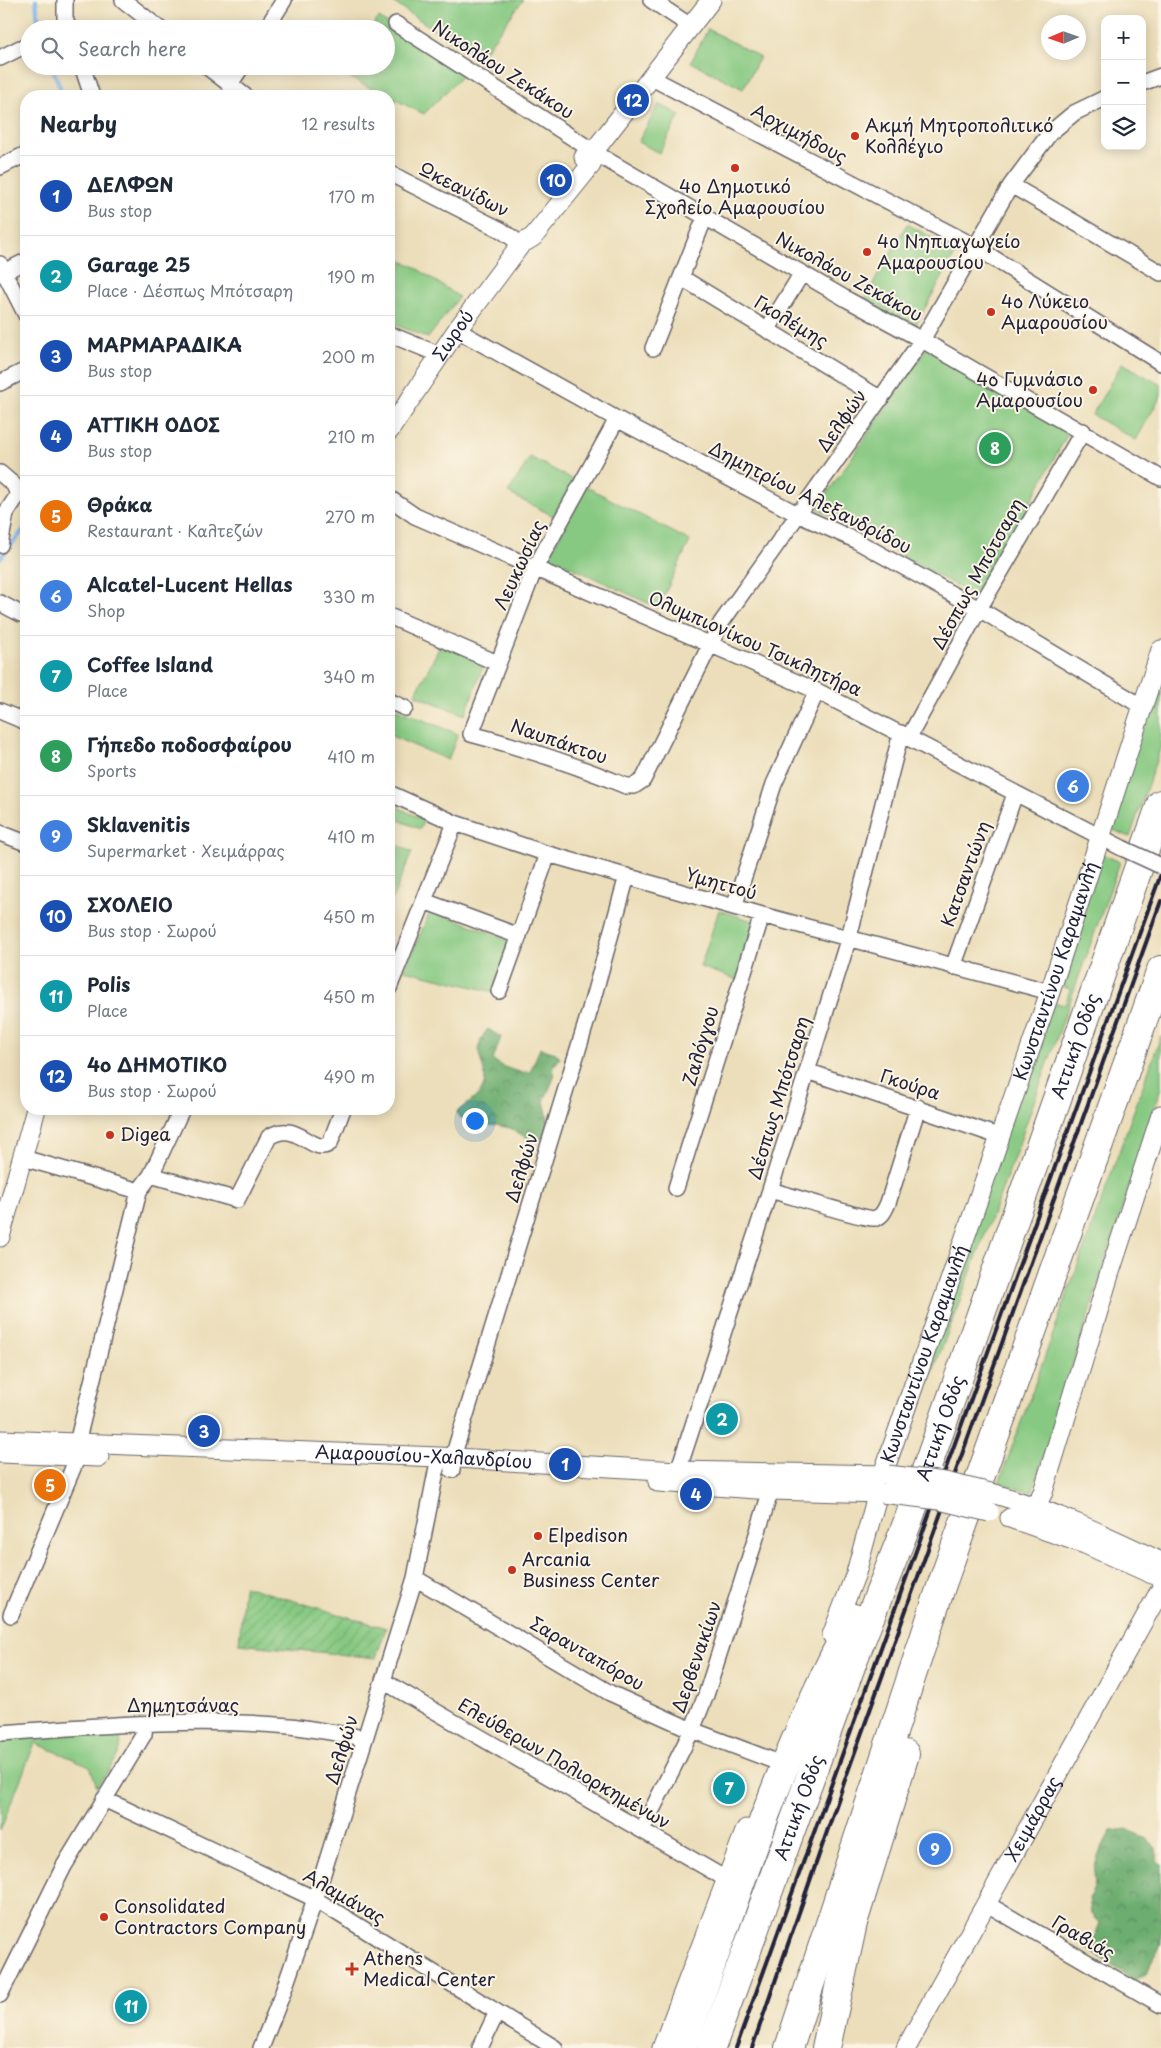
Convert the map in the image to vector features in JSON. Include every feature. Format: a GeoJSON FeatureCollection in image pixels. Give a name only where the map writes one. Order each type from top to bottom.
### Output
{"type":"FeatureCollection","features":[{"type":"Feature","properties":{"kind":"highway","name":"Αττική Οδός"},"geometry":{"type":"LineString","coordinates":[[711,2048],[854,1658],[908,1521],[1161,804]]}},
{"type":"Feature","properties":{"kind":"highway"},"geometry":{"type":"LineString","coordinates":[[826,2048],[853,1923],[927,1686],[967,1539],[988,1485],[1161,970]]}},
{"type":"Feature","properties":{"kind":"highway"},"geometry":{"type":"LineString","coordinates":[[789,2048],[942,1584],[988,1485]]}},
{"type":"Feature","properties":{"kind":"highway"},"geometry":{"type":"LineString","coordinates":[[682,2048],[764,1818],[796,1740],[837,1650],[908,1521]]}},
{"type":"Feature","properties":{"kind":"street"},"geometry":{"type":"LineString","coordinates":[[65,0],[66,20]]}},
{"type":"Feature","properties":{"kind":"street"},"geometry":{"type":"LineString","coordinates":[[123,0],[149,20]]}},
{"type":"Feature","properties":{"kind":"street"},"geometry":{"type":"LineString","coordinates":[[272,20],[284,0]]}},
{"type":"Feature","properties":{"kind":"street"},"geometry":{"type":"LineString","coordinates":[[650,0],[689,26]]}},
{"type":"Feature","properties":{"kind":"street","name":"Σωρού"},"geometry":{"type":"LineString","coordinates":[[395,422],[457,330],[521,244],[523,231],[581,159],[594,151],[711,0]]}},
{"type":"Feature","properties":{"kind":"street","name":"Νικολάου Ζεκάκου"},"geometry":{"type":"LineString","coordinates":[[396,24],[594,151],[705,217],[1040,409],[1083,431],[1161,478]]}},
{"type":"Feature","properties":{"kind":"street"},"geometry":{"type":"LineString","coordinates":[[0,58],[20,48]]}},
{"type":"Feature","properties":{"kind":"street"},"geometry":{"type":"LineString","coordinates":[[85,75],[90,90]]}},
{"type":"Feature","properties":{"kind":"street"},"geometry":{"type":"LineString","coordinates":[[216,75],[235,90]]}},
{"type":"Feature","properties":{"kind":"street"},"geometry":{"type":"LineString","coordinates":[[229,86],[236,75]]}},
{"type":"Feature","properties":{"kind":"street"},"geometry":{"type":"LineString","coordinates":[[1146,82],[1161,76]]}},
{"type":"Feature","properties":{"kind":"street","name":"Αρχιμήδους"},"geometry":{"type":"LineString","coordinates":[[650,78],[974,246],[1161,363]]}},
{"type":"Feature","properties":{"kind":"street","name":"Δελφών"},"geometry":{"type":"LineString","coordinates":[[634,786],[643,780],[710,643],[727,613],[799,516],[922,340],[974,246],[1011,185],[1050,133],[1074,113],[1101,100]]}},
{"type":"Feature","properties":{"kind":"street"},"geometry":{"type":"LineString","coordinates":[[0,167],[20,157]]}},
{"type":"Feature","properties":{"kind":"street","name":"Ωκεανίδων"},"geometry":{"type":"LineString","coordinates":[[395,175],[501,230],[521,244]]}},
{"type":"Feature","properties":{"kind":"street"},"geometry":{"type":"LineString","coordinates":[[1011,185],[1161,273]]}},
{"type":"Feature","properties":{"kind":"street"},"geometry":{"type":"LineString","coordinates":[[653,348],[705,217]]}},
{"type":"Feature","properties":{"kind":"street"},"geometry":{"type":"LineString","coordinates":[[20,263],[1,270],[20,304]]}},
{"type":"Feature","properties":{"kind":"street"},"geometry":{"type":"LineString","coordinates":[[767,330],[802,273]]}},
{"type":"Feature","properties":{"kind":"street","name":"Γκολέμης"},"geometry":{"type":"LineString","coordinates":[[682,278],[881,398]]}},
{"type":"Feature","properties":{"kind":"street","name":"Δημητρίου Αλεξανδρίδου"},"geometry":{"type":"LineString","coordinates":[[457,330],[617,419],[799,516],[853,539],[979,609],[1143,707]]}},
{"type":"Feature","properties":{"kind":"street"},"geometry":{"type":"LineString","coordinates":[[395,336],[440,355]]}},
{"type":"Feature","properties":{"kind":"street"},"geometry":{"type":"LineString","coordinates":[[0,383],[20,373]]}},
{"type":"Feature","properties":{"kind":"street","name":"Λευκωσίας"},"geometry":{"type":"LineString","coordinates":[[471,734],[535,568],[617,419]]}},
{"type":"Feature","properties":{"kind":"street","name":"Δέσπως Μπότσαρη"},"geometry":{"type":"LineString","coordinates":[[678,1470],[770,1190],[849,937],[905,735],[1083,431]]}},
{"type":"Feature","properties":{"kind":"street"},"geometry":{"type":"LineString","coordinates":[[0,473],[16,488],[17,499],[3,515],[0,545]]}},
{"type":"Feature","properties":{"kind":"street","name":"Ολυμπιονίκου Τσικλητήρα"},"geometry":{"type":"LineString","coordinates":[[395,502],[414,516],[817,691],[1101,838],[1161,866]]}},
{"type":"Feature","properties":{"kind":"street"},"geometry":{"type":"LineString","coordinates":[[0,603],[20,613]]}},
{"type":"Feature","properties":{"kind":"street"},"geometry":{"type":"LineString","coordinates":[[395,619],[497,663]]}},
{"type":"Feature","properties":{"kind":"street","name":"Κωνσταντίνου Καραμανλή"},"geometry":{"type":"LineString","coordinates":[[662,2048],[726,1879],[774,1761],[840,1615],[856,1573],[886,1474],[1050,992],[1161,650]]}},
{"type":"Feature","properties":{"kind":"street"},"geometry":{"type":"LineString","coordinates":[[734,907],[774,784],[817,691]]}},
{"type":"Feature","properties":{"kind":"street"},"geometry":{"type":"LineString","coordinates":[[395,704],[405,708]]}},
{"type":"Feature","properties":{"kind":"street"},"geometry":{"type":"LineString","coordinates":[[0,711],[20,719]]}},
{"type":"Feature","properties":{"kind":"street","name":"Ναυπάκτου"},"geometry":{"type":"LineString","coordinates":[[471,734],[582,767],[626,786],[634,786]]}},
{"type":"Feature","properties":{"kind":"street","name":"Κατσαντώνη"},"geometry":{"type":"LineString","coordinates":[[953,966],[1015,794]]}},
{"type":"Feature","properties":{"kind":"street","name":"Υμηττού"},"geometry":{"type":"LineString","coordinates":[[395,796],[455,823],[548,854],[762,915],[1050,992]]}},
{"type":"Feature","properties":{"kind":"street"},"geometry":{"type":"LineString","coordinates":[[395,973],[455,823]]}},
{"type":"Feature","properties":{"kind":"street"},"geometry":{"type":"LineString","coordinates":[[0,833],[20,841]]}},
{"type":"Feature","properties":{"kind":"street"},"geometry":{"type":"LineString","coordinates":[[499,991],[548,854]]}},
{"type":"Feature","properties":{"kind":"street","name":"Δελφών"},"geometry":{"type":"LineString","coordinates":[[260,2048],[282,1995],[315,1898],[383,1681],[415,1578],[446,1463],[587,1020],[627,876]]}},
{"type":"Feature","properties":{"kind":"street"},"geometry":{"type":"LineString","coordinates":[[424,901],[518,936]]}},
{"type":"Feature","properties":{"kind":"street","name":"Ζαλόγγου"},"geometry":{"type":"LineString","coordinates":[[676,1188],[762,915]]}},
{"type":"Feature","properties":{"kind":"street","name":"Γκούρα"},"geometry":{"type":"LineString","coordinates":[[807,1071],[918,1107],[1001,1137]]}},
{"type":"Feature","properties":{"kind":"street"},"geometry":{"type":"LineString","coordinates":[[770,1190],[821,1203],[865,1219],[874,1219],[881,1216],[888,1203],[918,1107]]}},
{"type":"Feature","properties":{"kind":"street"},"geometry":{"type":"LineString","coordinates":[[0,1236],[34,1115]]}},
{"type":"Feature","properties":{"kind":"street"},"geometry":{"type":"LineString","coordinates":[[11,1615],[77,1450],[139,1191],[151,1175],[179,1115]]}},
{"type":"Feature","properties":{"kind":"street"},"geometry":{"type":"LineString","coordinates":[[151,1175],[237,1200],[269,1137],[290,1132],[298,1134],[318,1147],[326,1147],[330,1143],[340,1115]]}},
{"type":"Feature","properties":{"kind":"street"},"geometry":{"type":"LineString","coordinates":[[1011,1518],[1020,1518],[1036,1506],[1049,1473],[1109,1275],[1161,1115]]}},
{"type":"Feature","properties":{"kind":"street"},"geometry":{"type":"LineString","coordinates":[[23,1158],[139,1191]]}},
{"type":"Feature","properties":{"kind":"street","name":"Αμαρουσίου-Χαλανδρίου"},"geometry":{"type":"LineString","coordinates":[[0,1440],[77,1450]]}},
{"type":"Feature","properties":{"kind":"street","name":"Αμαρουσίου-Χαλανδρίου"},"geometry":{"type":"LineString","coordinates":[[0,1453],[77,1450],[678,1470],[886,1474],[945,1482],[988,1485],[1092,1529],[1161,1562]]}},
{"type":"Feature","properties":{"kind":"street","name":"Αμαρουσίου-Χαλανδρίου"},"geometry":{"type":"LineString","coordinates":[[446,1463],[771,1490],[880,1493],[939,1500],[1011,1518],[1085,1544],[1161,1578]]}},
{"type":"Feature","properties":{"kind":"street","name":"Δερβενακίων"},"geometry":{"type":"LineString","coordinates":[[642,1830],[692,1730],[718,1665],[740,1584],[771,1490]]}},
{"type":"Feature","properties":{"kind":"street","name":"Σαρανταπόρου"},"geometry":{"type":"LineString","coordinates":[[415,1578],[610,1693],[692,1730],[774,1761]]}},
{"type":"Feature","properties":{"kind":"street","name":"Χειμάρρας"},"geometry":{"type":"LineString","coordinates":[[906,2048],[1161,1589]]}},
{"type":"Feature","properties":{"kind":"street","name":"Ελεύθερων Πολιορκημένων"},"geometry":{"type":"LineString","coordinates":[[383,1681],[726,1879]]}},
{"type":"Feature","properties":{"kind":"street"},"geometry":{"type":"LineString","coordinates":[[0,1995],[64,1866],[144,1734],[145,1724]]}},
{"type":"Feature","properties":{"kind":"street","name":"Δημητσάνας"},"geometry":{"type":"LineString","coordinates":[[0,1733],[145,1724],[290,1726],[365,1738]]}},
{"type":"Feature","properties":{"kind":"street","name":"Αλαμάνας"},"geometry":{"type":"LineString","coordinates":[[104,1799],[315,1898],[555,2048]]}},
{"type":"Feature","properties":{"kind":"street","name":"Γραβιάς"},"geometry":{"type":"LineString","coordinates":[[987,1904],[1161,2005]]}},
{"type":"Feature","properties":{"kind":"street"},"geometry":{"type":"LineString","coordinates":[[480,2048],[497,2012]]}},
{"type":"Feature","properties":{"kind":"green space"},"geometry":{"type":"Polygon","coordinates":[[[397,0],[523,0],[479,59],[394,3],[397,0]]]}},
{"type":"Feature","properties":{"kind":"green space"},"geometry":{"type":"Polygon","coordinates":[[[395,29],[463,75],[424,114],[395,100],[395,90],[375,90],[344,75],[395,75],[395,29]]]}},
{"type":"Feature","properties":{"kind":"green space"},"geometry":{"type":"Polygon","coordinates":[[[708,29],[760,57],[743,89],[691,62],[708,29]]]}},
{"type":"Feature","properties":{"kind":"green space"},"geometry":{"type":"Polygon","coordinates":[[[659,104],[680,115],[659,153],[638,142],[659,104]]]}},
{"type":"Feature","properties":{"kind":"green space"},"geometry":{"type":"Polygon","coordinates":[[[907,224],[957,251],[914,328],[865,298],[907,224]]]}},
{"type":"Feature","properties":{"kind":"green space"},"geometry":{"type":"Polygon","coordinates":[[[395,259],[412,265],[459,297],[428,338],[395,324],[395,259]]]}},
{"type":"Feature","properties":{"kind":"green space"},"geometry":{"type":"Polygon","coordinates":[[[927,348],[1068,433],[978,598],[817,508],[927,348]]]}},
{"type":"Feature","properties":{"kind":"green space"},"geometry":{"type":"Polygon","coordinates":[[[1122,363],[1161,385],[1161,396],[1136,440],[1092,415],[1122,363]]]}},
{"type":"Feature","properties":{"kind":"green space"},"geometry":{"type":"Polygon","coordinates":[[[530,457],[690,541],[658,608],[548,556],[567,523],[508,493],[530,457]]]}},
{"type":"Feature","properties":{"kind":"green space"},"geometry":{"type":"Polygon","coordinates":[[[441,644],[485,662],[465,715],[415,695],[441,644]]]}},
{"type":"Feature","properties":{"kind":"green space"},"geometry":{"type":"Polygon","coordinates":[[[1161,661],[1161,746],[1130,837],[1106,827],[1161,661]]]}},
{"type":"Feature","properties":{"kind":"green space"},"geometry":{"type":"Polygon","coordinates":[[[395,708],[458,734],[448,760],[395,738],[395,708]]]}},
{"type":"Feature","properties":{"kind":"green space"},"geometry":{"type":"Polygon","coordinates":[[[395,806],[424,820],[420,829],[395,819],[395,806]]]}},
{"type":"Feature","properties":{"kind":"green space"},"geometry":{"type":"Polygon","coordinates":[[[395,844],[412,852],[395,893],[395,844]]]}},
{"type":"Feature","properties":{"kind":"green space"},"geometry":{"type":"Polygon","coordinates":[[[1098,852],[1120,862],[1015,1155],[898,1464],[892,1463],[1049,1001],[1065,1005],[1070,989],[1054,984],[1098,852]]]}},
{"type":"Feature","properties":{"kind":"green space"},"geometry":{"type":"Polygon","coordinates":[[[431,910],[512,941],[494,992],[404,970],[431,910]]]}},
{"type":"Feature","properties":{"kind":"green space"},"geometry":{"type":"Polygon","coordinates":[[[719,910],[759,923],[741,981],[700,967],[719,910]]]}},
{"type":"Feature","properties":{"kind":"green space"},"geometry":{"type":"Polygon","coordinates":[[[488,1029],[501,1037],[493,1060],[510,1069],[530,1072],[540,1048],[556,1053],[560,1058],[554,1066],[553,1080],[544,1101],[549,1123],[542,1140],[533,1141],[510,1128],[496,1125],[485,1126],[459,1117],[457,1112],[476,1097],[484,1083],[485,1076],[479,1054],[479,1046],[488,1029]]]}},
{"type":"Feature","properties":{"kind":"green space"},"geometry":{"type":"Polygon","coordinates":[[[1161,1036],[1161,1087],[1032,1492],[999,1483],[1161,1036]]]}},
{"type":"Feature","properties":{"kind":"green space"},"geometry":{"type":"Polygon","coordinates":[[[244,1586],[386,1628],[376,1658],[239,1644],[244,1586]]]}},
{"type":"Feature","properties":{"kind":"green space"},"geometry":{"type":"Polygon","coordinates":[[[117,1732],[121,1745],[119,1752],[97,1787],[90,1766],[35,1743],[0,1831],[0,1738],[117,1732]]]}},
{"type":"Feature","properties":{"kind":"green space"},"geometry":{"type":"Polygon","coordinates":[[[1127,1829],[1147,1839],[1157,1848],[1157,1860],[1161,1864],[1161,1945],[1145,1976],[1133,1980],[1086,1948],[1094,1938],[1100,1923],[1091,1913],[1089,1897],[1095,1885],[1094,1872],[1098,1858],[1111,1831],[1127,1829]]]}},
{"type":"Feature","properties":{"kind":"waterway"},"geometry":{"type":"LineString","coordinates":[[36,0],[38,20]]}},
{"type":"Feature","properties":{"kind":"waterway"},"geometry":{"type":"LineString","coordinates":[[55,75],[61,90]]}},
{"type":"Feature","properties":{"kind":"waterway"},"geometry":{"type":"LineString","coordinates":[[0,558],[20,534]]}},
{"type":"Feature","properties":{"kind":"railway"},"geometry":{"type":"LineString","coordinates":[[736,2048],[1161,874]]}},
{"type":"Feature","properties":{"kind":"railway"},"geometry":{"type":"LineString","coordinates":[[752,2048],[847,1774],[1161,901]]}},
{"type":"Feature","properties":{"kind":"place","name":"4ο ΔΗΜΟΤΙΚΟ"},"geometry":{"type":"Point","coordinates":[633,100]}},
{"type":"Feature","properties":{"kind":"place","name":"Ακμή Μητροπολιτικό Κολλέγιο"},"geometry":{"type":"Point","coordinates":[855,136]}},
{"type":"Feature","properties":{"kind":"place","name":"4ο Δημοτικό Σχολείο Αμαρουσίου"},"geometry":{"type":"Point","coordinates":[735,168]}},
{"type":"Feature","properties":{"kind":"place","name":"ΣΧΟΛΕΙΟ"},"geometry":{"type":"Point","coordinates":[556,180]}},
{"type":"Feature","properties":{"kind":"place","name":"4ο Νηπιαγωγείο Αμαρουσίου"},"geometry":{"type":"Point","coordinates":[867,252]}},
{"type":"Feature","properties":{"kind":"place","name":"4ο Λύκειο Αμαρουσίου"},"geometry":{"type":"Point","coordinates":[991,312]}},
{"type":"Feature","properties":{"kind":"place","name":"4ο Γυμνάσιο Αμαρουσίου"},"geometry":{"type":"Point","coordinates":[1093,390]}},
{"type":"Feature","properties":{"kind":"place","name":"Γήπεδο ποδοσφαίρου"},"geometry":{"type":"Point","coordinates":[995,448]}},
{"type":"Feature","properties":{"kind":"place","name":"Alcatel-Lucent Hellas"},"geometry":{"type":"Point","coordinates":[1073,786]}},
{"type":"Feature","properties":{"kind":"place","name":"Digea"},"geometry":{"type":"Point","coordinates":[110,1135]}},
{"type":"Feature","properties":{"kind":"place","name":"Garage 25"},"geometry":{"type":"Point","coordinates":[722,1419]}},
{"type":"Feature","properties":{"kind":"place","name":"ΜΑΡΜΑΡΑΔΙΚΑ"},"geometry":{"type":"Point","coordinates":[204,1431]}},
{"type":"Feature","properties":{"kind":"place","name":"ΔΕΛΦΩΝ"},"geometry":{"type":"Point","coordinates":[565,1464]}},
{"type":"Feature","properties":{"kind":"place","name":"Θράκα"},"geometry":{"type":"Point","coordinates":[50,1485]}},
{"type":"Feature","properties":{"kind":"place","name":"ΑΤΤΙΚΗ ΟΔΟΣ"},"geometry":{"type":"Point","coordinates":[696,1494]}},
{"type":"Feature","properties":{"kind":"place","name":"Elpedison"},"geometry":{"type":"Point","coordinates":[538,1536]}},
{"type":"Feature","properties":{"kind":"place","name":"Arcania Business Center"},"geometry":{"type":"Point","coordinates":[512,1570]}},
{"type":"Feature","properties":{"kind":"place","name":"Coffee Island"},"geometry":{"type":"Point","coordinates":[729,1788]}},
{"type":"Feature","properties":{"kind":"place","name":"Sklavenitis"},"geometry":{"type":"Point","coordinates":[935,1849]}},
{"type":"Feature","properties":{"kind":"place","name":"Consolidated Contractors Company"},"geometry":{"type":"Point","coordinates":[104,1917]}},
{"type":"Feature","properties":{"kind":"place","name":"Athens Medical Center"},"geometry":{"type":"Point","coordinates":[352,1969]}},
{"type":"Feature","properties":{"kind":"place","name":"Polis"},"geometry":{"type":"Point","coordinates":[131,2006]}}]}
